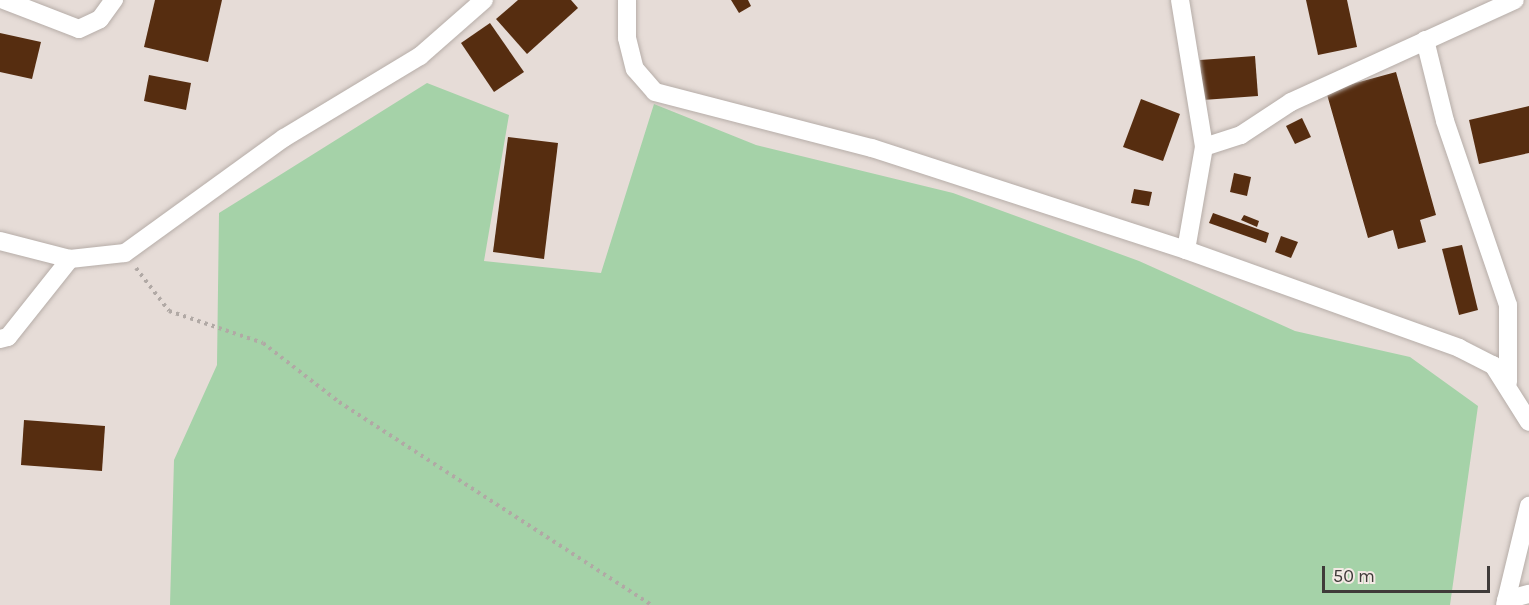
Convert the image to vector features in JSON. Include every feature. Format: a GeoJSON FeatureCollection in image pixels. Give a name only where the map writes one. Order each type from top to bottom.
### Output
{"type":"FeatureCollection","features":[{"type":"Feature","properties":{"kind":"street"},"geometry":{"type":"LineString","coordinates":[[4,0],[79,28],[100,19],[114,0]]}},
{"type":"Feature","properties":{"kind":"street"},"geometry":{"type":"LineString","coordinates":[[0,241],[70,259],[125,253],[284,138],[420,56],[484,0]]}},
{"type":"Feature","properties":{"kind":"street"},"geometry":{"type":"LineString","coordinates":[[627,0],[627,38],[635,69],[654,92],[872,148],[1186,250],[1459,348],[1493,365],[1508,382],[1529,422]]}},
{"type":"Feature","properties":{"kind":"street"},"geometry":{"type":"LineString","coordinates":[[1180,0],[1204,147],[1186,250]]}},
{"type":"Feature","properties":{"kind":"street"},"geometry":{"type":"LineString","coordinates":[[1204,147],[1241,135],[1291,102],[1515,0]]}},
{"type":"Feature","properties":{"kind":"street"},"geometry":{"type":"LineString","coordinates":[[1425,40],[1445,121],[1508,305],[1508,382]]}},
{"type":"Feature","properties":{"kind":"street"},"geometry":{"type":"LineString","coordinates":[[0,339],[8,337],[70,259]]}},
{"type":"Feature","properties":{"kind":"street"},"geometry":{"type":"LineString","coordinates":[[1505,602],[1529,506]]}},
{"type":"Feature","properties":{"kind":"street"},"geometry":{"type":"LineString","coordinates":[[1505,602],[1529,594]]}},
{"type":"Feature","properties":{"kind":"path"},"geometry":{"type":"LineString","coordinates":[[125,253],[169,311],[263,343],[339,402],[651,605]]}},
{"type":"Feature","properties":{"kind":"green space"},"geometry":{"type":"Polygon","coordinates":[[[427,83],[509,115],[484,261],[601,273],[654,104],[756,145],[953,193],[1139,261],[1295,331],[1410,357],[1478,406],[1450,605],[170,605],[174,460],[217,365],[219,213],[427,83]]]}},
{"type":"Feature","properties":{"kind":"building"},"geometry":{"type":"Polygon","coordinates":[[[155,0],[222,0],[208,62],[144,47],[155,0]]]}},
{"type":"Feature","properties":{"kind":"building"},"geometry":{"type":"Polygon","coordinates":[[[518,0],[571,0],[578,8],[527,54],[496,19],[518,0]]]}},
{"type":"Feature","properties":{"kind":"building"},"geometry":{"type":"Polygon","coordinates":[[[731,0],[748,0],[751,6],[739,13],[731,0]]]}},
{"type":"Feature","properties":{"kind":"building"},"geometry":{"type":"Polygon","coordinates":[[[1306,0],[1347,0],[1357,47],[1318,55],[1306,0]]]}},
{"type":"Feature","properties":{"kind":"building"},"geometry":{"type":"Polygon","coordinates":[[[490,23],[524,72],[494,92],[461,43],[490,23]]]}},
{"type":"Feature","properties":{"kind":"building"},"geometry":{"type":"Polygon","coordinates":[[[0,33],[41,42],[32,79],[0,72],[0,33]]]}},
{"type":"Feature","properties":{"kind":"building"},"geometry":{"type":"Polygon","coordinates":[[[1255,56],[1258,96],[1203,100],[1200,60],[1255,56]]]}},
{"type":"Feature","properties":{"kind":"building"},"geometry":{"type":"Polygon","coordinates":[[[1396,72],[1436,215],[1420,220],[1426,242],[1398,249],[1393,230],[1368,238],[1326,91],[1396,72]]]}},
{"type":"Feature","properties":{"kind":"building"},"geometry":{"type":"Polygon","coordinates":[[[149,75],[191,83],[186,110],[144,101],[149,75]]]}},
{"type":"Feature","properties":{"kind":"building"},"geometry":{"type":"Polygon","coordinates":[[[1141,99],[1180,114],[1163,161],[1123,147],[1141,99]]]}},
{"type":"Feature","properties":{"kind":"building"},"geometry":{"type":"Polygon","coordinates":[[[1529,106],[1529,153],[1479,164],[1469,120],[1529,106]]]}},
{"type":"Feature","properties":{"kind":"building"},"geometry":{"type":"Polygon","coordinates":[[[1302,118],[1311,137],[1295,144],[1286,126],[1302,118]]]}},
{"type":"Feature","properties":{"kind":"building"},"geometry":{"type":"Polygon","coordinates":[[[508,137],[558,143],[544,259],[493,252],[508,137]]]}},
{"type":"Feature","properties":{"kind":"building"},"geometry":{"type":"Polygon","coordinates":[[[1234,173],[1251,177],[1247,196],[1230,192],[1234,173]]]}},
{"type":"Feature","properties":{"kind":"building"},"geometry":{"type":"Polygon","coordinates":[[[1134,189],[1152,192],[1149,206],[1131,203],[1134,189]]]}},
{"type":"Feature","properties":{"kind":"building"},"geometry":{"type":"Polygon","coordinates":[[[1213,213],[1269,233],[1266,243],[1209,223],[1213,213]]]}},
{"type":"Feature","properties":{"kind":"building"},"geometry":{"type":"Polygon","coordinates":[[[1244,215],[1259,221],[1257,227],[1241,220],[1244,215]]]}},
{"type":"Feature","properties":{"kind":"building"},"geometry":{"type":"Polygon","coordinates":[[[1281,236],[1298,242],[1291,258],[1275,252],[1281,236]]]}},
{"type":"Feature","properties":{"kind":"building"},"geometry":{"type":"Polygon","coordinates":[[[1462,245],[1478,310],[1459,315],[1442,249],[1462,245]]]}},
{"type":"Feature","properties":{"kind":"building"},"geometry":{"type":"Polygon","coordinates":[[[24,420],[105,426],[102,471],[21,465],[24,420]]]}}]}
